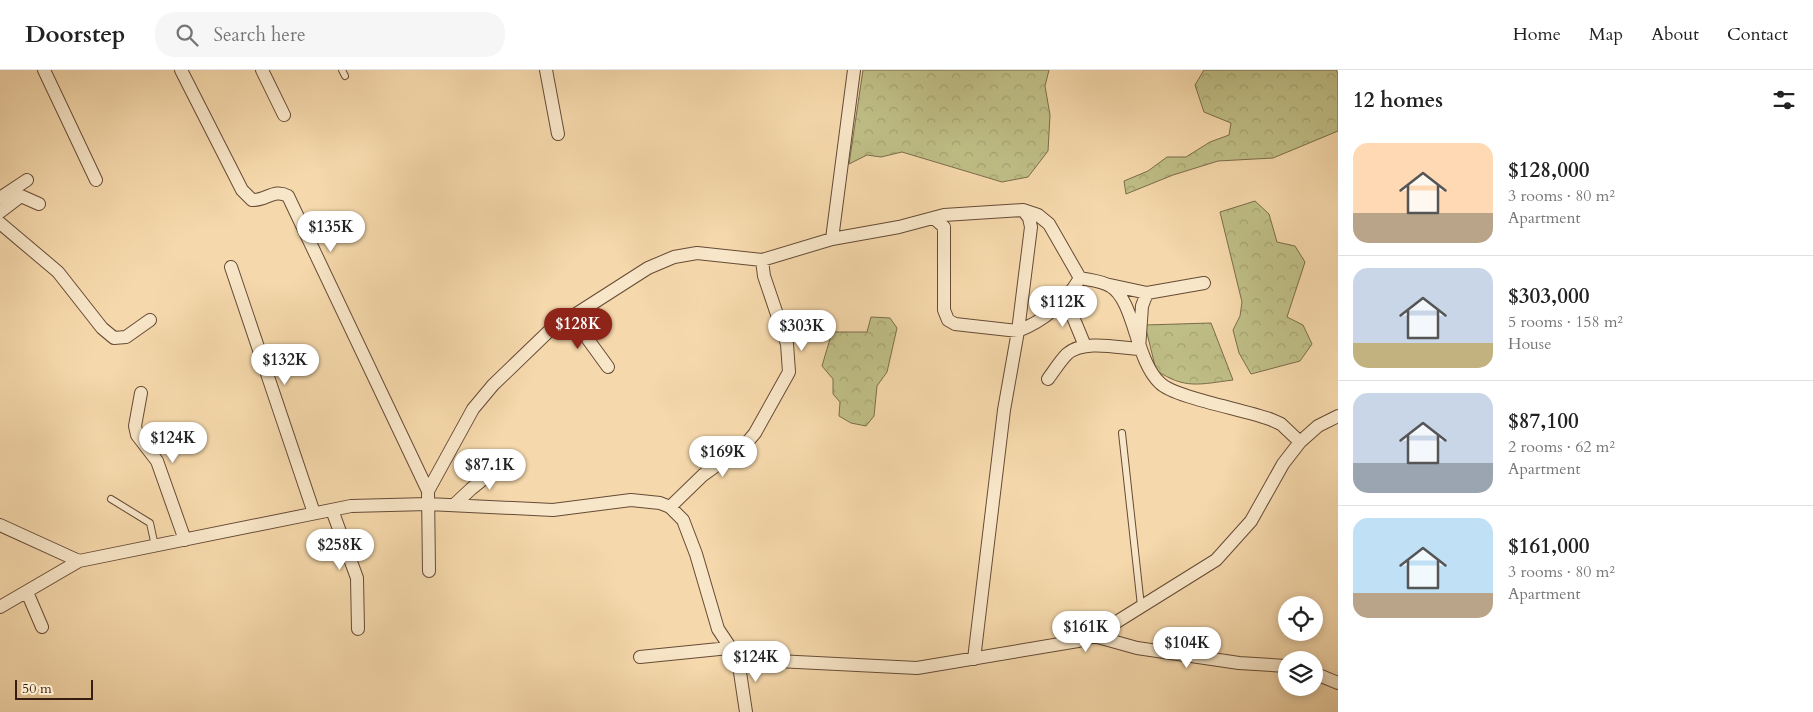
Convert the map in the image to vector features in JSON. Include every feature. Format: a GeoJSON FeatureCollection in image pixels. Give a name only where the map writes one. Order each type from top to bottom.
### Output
{"type":"FeatureCollection","features":[{"type":"Feature","properties":{"kind":"street"},"geometry":{"type":"LineString","coordinates":[[44,70],[96,180]]}},
{"type":"Feature","properties":{"kind":"street"},"geometry":{"type":"LineString","coordinates":[[181,70],[242,190],[252,200],[260,200],[274,192],[283,193],[288,196],[428,497],[429,571]]}},
{"type":"Feature","properties":{"kind":"street"},"geometry":{"type":"LineString","coordinates":[[262,70],[284,115]]}},
{"type":"Feature","properties":{"kind":"street"},"geometry":{"type":"LineString","coordinates":[[546,70],[558,134]]}},
{"type":"Feature","properties":{"kind":"street"},"geometry":{"type":"LineString","coordinates":[[832,239],[854,70]]}},
{"type":"Feature","properties":{"kind":"street"},"geometry":{"type":"LineString","coordinates":[[0,198],[26,180]]}},
{"type":"Feature","properties":{"kind":"street"},"geometry":{"type":"LineString","coordinates":[[0,212],[21,196],[39,204]]}},
{"type":"Feature","properties":{"kind":"street"},"geometry":{"type":"LineString","coordinates":[[428,497],[473,409],[494,385],[548,332],[648,268],[674,257],[697,253],[762,260],[832,239],[934,218],[1023,210],[1038,215],[1049,224],[1080,278],[1147,293],[1204,283]]}},
{"type":"Feature","properties":{"kind":"street"},"geometry":{"type":"LineString","coordinates":[[974,659],[1004,410],[1018,331],[1031,227],[1029,218],[1023,210]]}},
{"type":"Feature","properties":{"kind":"street"},"geometry":{"type":"LineString","coordinates":[[934,218],[941,222],[944,231],[944,310],[948,320],[955,324],[1018,331],[1049,314],[1066,300],[1080,278]]}},
{"type":"Feature","properties":{"kind":"street"},"geometry":{"type":"LineString","coordinates":[[0,223],[58,272],[102,328],[114,338],[126,337],[150,320]]}},
{"type":"Feature","properties":{"kind":"street"},"geometry":{"type":"LineString","coordinates":[[670,507],[703,475],[745,445],[755,432],[789,372],[787,344],[764,276],[762,260]]}},
{"type":"Feature","properties":{"kind":"street"},"geometry":{"type":"LineString","coordinates":[[231,267],[314,513]]}},
{"type":"Feature","properties":{"kind":"street"},"geometry":{"type":"LineString","coordinates":[[1109,285],[1123,300],[1139,349],[1152,375],[1161,384],[1176,392],[1272,420],[1281,424],[1300,442]]}},
{"type":"Feature","properties":{"kind":"street"},"geometry":{"type":"LineString","coordinates":[[1139,349],[1142,306],[1147,293]]}},
{"type":"Feature","properties":{"kind":"street"},"geometry":{"type":"LineString","coordinates":[[1066,300],[1085,346]]}},
{"type":"Feature","properties":{"kind":"street"},"geometry":{"type":"LineString","coordinates":[[572,316],[608,367]]}},
{"type":"Feature","properties":{"kind":"street"},"geometry":{"type":"LineString","coordinates":[[1048,378],[1066,355],[1076,348],[1085,346],[1139,349]]}},
{"type":"Feature","properties":{"kind":"street"},"geometry":{"type":"LineString","coordinates":[[141,393],[135,426],[138,435],[157,461],[185,540]]}},
{"type":"Feature","properties":{"kind":"street"},"geometry":{"type":"LineString","coordinates":[[738,659],[917,668],[1041,648],[1094,636],[1142,608],[1216,560],[1251,522],[1283,464],[1300,442],[1318,426],[1338,416]]}},
{"type":"Feature","properties":{"kind":"street"},"geometry":{"type":"LineString","coordinates":[[456,504],[478,482],[508,459]]}},
{"type":"Feature","properties":{"kind":"street"},"geometry":{"type":"LineString","coordinates":[[0,608],[79,561],[351,506],[428,497],[456,504],[553,510],[631,500],[653,502],[670,507],[683,520],[690,535],[718,629],[738,659],[746,712]]}},
{"type":"Feature","properties":{"kind":"street"},"geometry":{"type":"LineString","coordinates":[[332,510],[357,578],[358,629]]}},
{"type":"Feature","properties":{"kind":"street"},"geometry":{"type":"LineString","coordinates":[[0,525],[79,561]]}},
{"type":"Feature","properties":{"kind":"street"},"geometry":{"type":"LineString","coordinates":[[27,592],[42,627]]}},
{"type":"Feature","properties":{"kind":"street"},"geometry":{"type":"LineString","coordinates":[[1094,636],[1137,648],[1239,663],[1278,665]]}},
{"type":"Feature","properties":{"kind":"street"},"geometry":{"type":"LineString","coordinates":[[640,657],[729,648]]}},
{"type":"Feature","properties":{"kind":"street"},"geometry":{"type":"LineString","coordinates":[[1323,677],[1338,683]]}},
{"type":"Feature","properties":{"kind":"lane"},"geometry":{"type":"LineString","coordinates":[[1122,433],[1142,608]]}},
{"type":"Feature","properties":{"kind":"lane"},"geometry":{"type":"LineString","coordinates":[[111,499],[150,523],[156,546]]}},
{"type":"Feature","properties":{"kind":"green space"},"geometry":{"type":"Polygon","coordinates":[[[863,70],[1049,70],[1045,86],[1050,115],[1048,151],[1028,177],[1002,182],[902,152],[881,157],[867,155],[849,164],[863,70]]]}},
{"type":"Feature","properties":{"kind":"green space"},"geometry":{"type":"Polygon","coordinates":[[[1204,70],[1336,70],[1338,73],[1338,131],[1273,158],[1218,161],[1173,175],[1126,194],[1124,181],[1148,171],[1167,157],[1186,157],[1210,142],[1229,135],[1231,123],[1204,112],[1195,85],[1204,70]]]}},
{"type":"Feature","properties":{"kind":"green space"},"geometry":{"type":"Polygon","coordinates":[[[1255,201],[1269,214],[1277,242],[1295,246],[1305,262],[1287,317],[1303,325],[1312,344],[1300,361],[1251,374],[1239,353],[1233,330],[1240,316],[1242,302],[1220,212],[1255,201]]]}},
{"type":"Feature","properties":{"kind":"green space"},"geometry":{"type":"Polygon","coordinates":[[[871,317],[890,318],[897,328],[887,372],[877,386],[874,416],[866,426],[851,423],[839,416],[840,402],[833,394],[833,379],[822,366],[832,332],[867,332],[871,317]]]}},
{"type":"Feature","properties":{"kind":"green space"},"geometry":{"type":"Polygon","coordinates":[[[1211,323],[1233,380],[1202,384],[1184,383],[1176,381],[1156,370],[1145,325],[1211,323]]]}}]}
